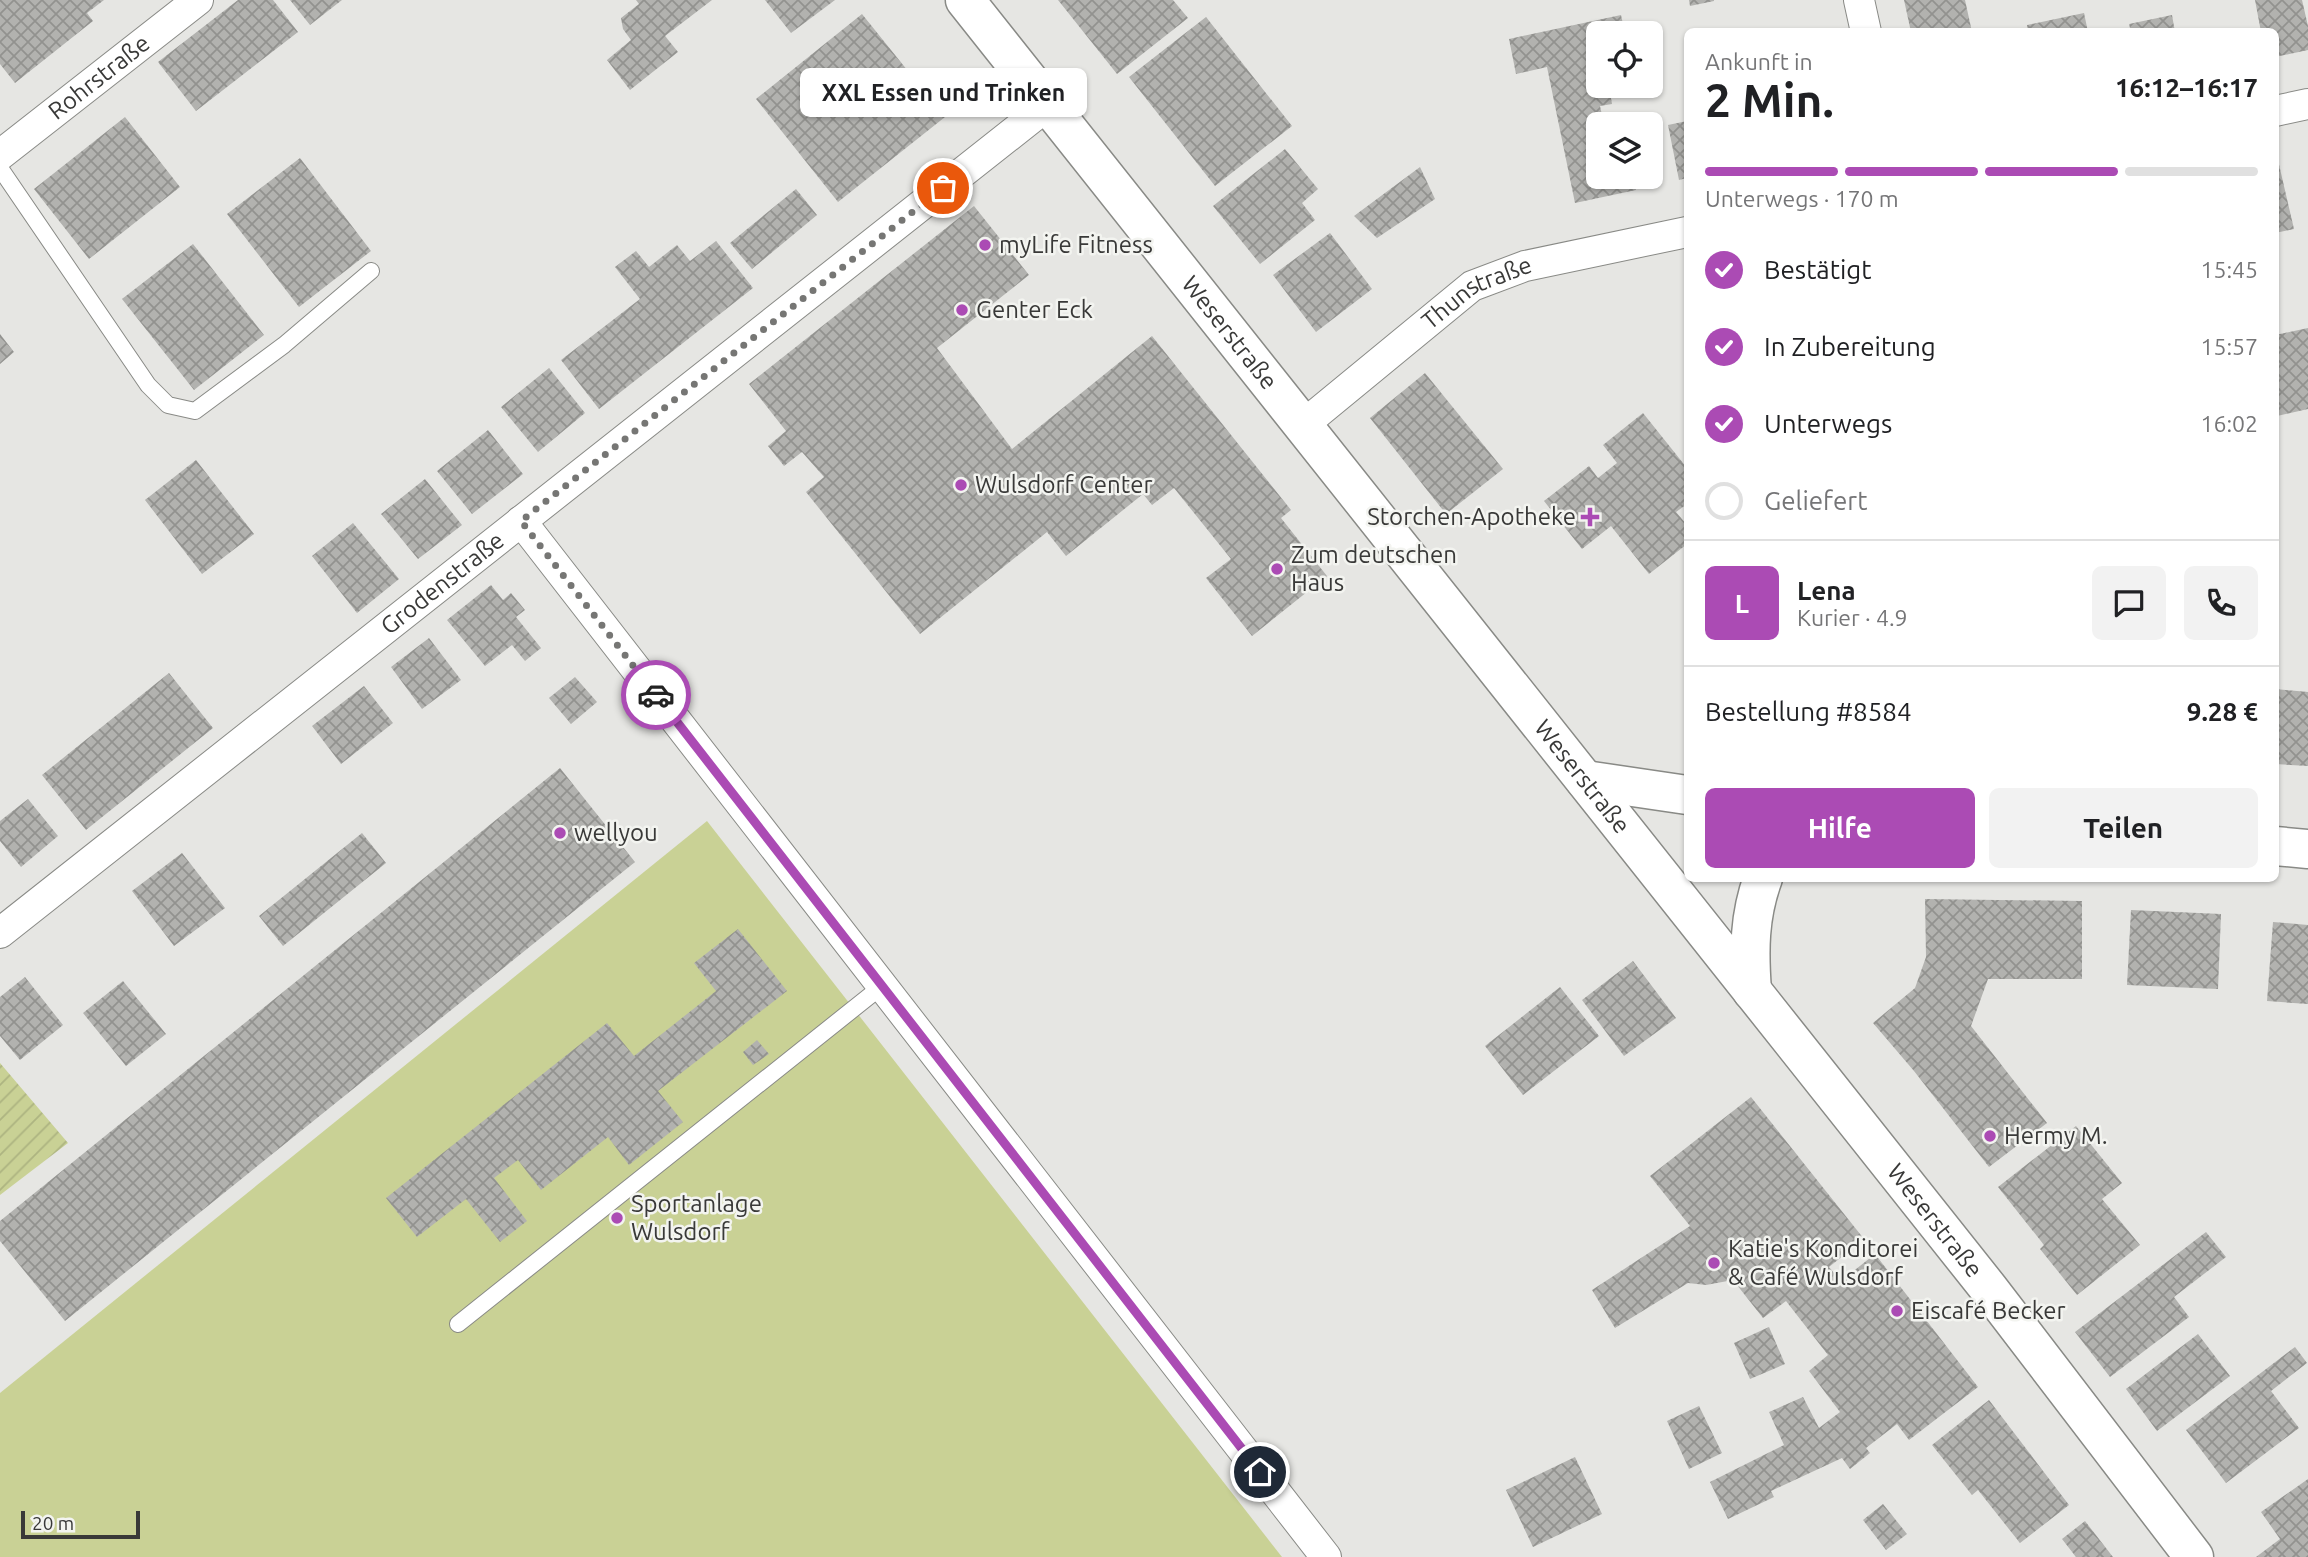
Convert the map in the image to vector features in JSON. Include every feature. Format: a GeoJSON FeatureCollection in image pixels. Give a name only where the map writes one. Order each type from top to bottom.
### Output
{"type":"FeatureCollection","features":[{"type":"Feature","properties":{"kind":"main road","name":"Weserstraße"},"geometry":{"type":"LineString","coordinates":[[965,0],[1981,1279],[2194,1557]]}},
{"type":"Feature","properties":{"kind":"main road"},"geometry":{"type":"LineString","coordinates":[[1585,780],[1684,795]]}},
{"type":"Feature","properties":{"kind":"main road"},"geometry":{"type":"LineString","coordinates":[[2279,846],[2308,849]]}},
{"type":"Feature","properties":{"kind":"main road"},"geometry":{"type":"LineString","coordinates":[[1752,991],[1748,947],[1753,909],[1762,882]]}},
{"type":"Feature","properties":{"kind":"street","name":"Rohrstraße"},"geometry":{"type":"LineString","coordinates":[[0,155],[198,0]]}},
{"type":"Feature","properties":{"kind":"street"},"geometry":{"type":"LineString","coordinates":[[1859,0],[1865,28]]}},
{"type":"Feature","properties":{"kind":"street"},"geometry":{"type":"LineString","coordinates":[[2279,110],[2308,104]]}},
{"type":"Feature","properties":{"kind":"street","name":"Grodenstraße"},"geometry":{"type":"LineString","coordinates":[[0,933],[1048,105]]}},
{"type":"Feature","properties":{"kind":"street","name":"Thunstraße"},"geometry":{"type":"LineString","coordinates":[[1303,425],[1472,286],[1525,266],[1684,233]]}},
{"type":"Feature","properties":{"kind":"street"},"geometry":{"type":"LineString","coordinates":[[521,521],[1326,1557]]}},
{"type":"Feature","properties":{"kind":"lane"},"geometry":{"type":"LineString","coordinates":[[0,168],[148,385],[168,405],[195,411],[284,345],[371,271]]}},
{"type":"Feature","properties":{"kind":"lane"},"geometry":{"type":"LineString","coordinates":[[458,1324],[882,986]]}},
{"type":"Feature","properties":{"kind":"green space","name":"Sportanlage Wulsdorf"},"geometry":{"type":"Polygon","coordinates":[[[707,821],[1282,1557],[0,1557],[0,1393],[707,821]]]}},
{"type":"Feature","properties":{"kind":"green space"},"geometry":{"type":"Polygon","coordinates":[[[0,1063],[68,1143],[0,1195],[0,1063]]]}},
{"type":"Feature","properties":{"kind":"building"},"geometry":{"type":"Polygon","coordinates":[[[0,0],[104,0],[87,13],[93,21],[15,83],[0,64],[0,0]]]}},
{"type":"Feature","properties":{"kind":"building"},"geometry":{"type":"Polygon","coordinates":[[[238,0],[273,0],[298,32],[196,111],[158,62],[238,0]]]}},
{"type":"Feature","properties":{"kind":"building"},"geometry":{"type":"Polygon","coordinates":[[[290,0],[342,0],[310,25],[290,0]]]}},
{"type":"Feature","properties":{"kind":"building"},"geometry":{"type":"Polygon","coordinates":[[[636,0],[712,0],[665,36],[678,52],[630,90],[607,60],[631,40],[623,29],[621,18],[639,4],[636,0]]]}},
{"type":"Feature","properties":{"kind":"building"},"geometry":{"type":"Polygon","coordinates":[[[765,0],[835,0],[791,33],[765,0]]]}},
{"type":"Feature","properties":{"kind":"building"},"geometry":{"type":"Polygon","coordinates":[[[1058,0],[1173,0],[1188,18],[1117,74],[1058,0]]]}},
{"type":"Feature","properties":{"kind":"building"},"geometry":{"type":"Polygon","coordinates":[[[1689,0],[1714,0],[1714,1],[1690,6],[1689,0]]]}},
{"type":"Feature","properties":{"kind":"building"},"geometry":{"type":"Polygon","coordinates":[[[1904,0],[1965,0],[1971,28],[1910,28],[1904,0]]]}},
{"type":"Feature","properties":{"kind":"building"},"geometry":{"type":"Polygon","coordinates":[[[2255,0],[2302,0],[2308,26],[2308,50],[2279,56],[2279,28],[2260,28],[2255,0]]]}},
{"type":"Feature","properties":{"kind":"building"},"geometry":{"type":"Polygon","coordinates":[[[2084,13],[2087,28],[2027,28],[2027,25],[2084,13]]]}},
{"type":"Feature","properties":{"kind":"building"},"geometry":{"type":"Polygon","coordinates":[[[862,14],[945,117],[838,202],[756,99],[862,14]]]}},
{"type":"Feature","properties":{"kind":"building"},"geometry":{"type":"Polygon","coordinates":[[[1621,15],[1622,21],[1593,21],[1621,15]]]}},
{"type":"Feature","properties":{"kind":"building"},"geometry":{"type":"Polygon","coordinates":[[[2172,15],[2174,28],[2130,28],[2129,24],[2172,15]]]}},
{"type":"Feature","properties":{"kind":"building"},"geometry":{"type":"Polygon","coordinates":[[[1206,17],[1292,126],[1215,186],[1129,77],[1206,17]]]}},
{"type":"Feature","properties":{"kind":"building"},"geometry":{"type":"Polygon","coordinates":[[[1586,22],[1586,98],[1611,98],[1612,104],[1600,106],[1601,112],[1586,112],[1586,189],[1636,190],[1575,203],[1547,67],[1516,74],[1509,39],[1586,22]]]}},
{"type":"Feature","properties":{"kind":"building"},"geometry":{"type":"Polygon","coordinates":[[[125,117],[180,187],[89,259],[34,189],[125,117]]]}},
{"type":"Feature","properties":{"kind":"building"},"geometry":{"type":"Polygon","coordinates":[[[1684,122],[1684,179],[1679,180],[1668,125],[1684,122]]]}},
{"type":"Feature","properties":{"kind":"building"},"geometry":{"type":"Polygon","coordinates":[[[1285,149],[1318,189],[1302,203],[1315,220],[1260,264],[1213,206],[1285,149]]]}},
{"type":"Feature","properties":{"kind":"building"},"geometry":{"type":"Polygon","coordinates":[[[300,158],[371,251],[299,307],[227,214],[300,158]]]}},
{"type":"Feature","properties":{"kind":"building"},"geometry":{"type":"Polygon","coordinates":[[[2279,165],[2294,229],[2279,232],[2279,165]]]}},
{"type":"Feature","properties":{"kind":"building"},"geometry":{"type":"Polygon","coordinates":[[[1420,167],[1435,199],[1377,238],[1354,216],[1420,167]]]}},
{"type":"Feature","properties":{"kind":"building"},"geometry":{"type":"Polygon","coordinates":[[[796,189],[817,215],[752,269],[730,243],[796,189]]]}},
{"type":"Feature","properties":{"kind":"building"},"geometry":{"type":"Polygon","coordinates":[[[974,206],[1029,275],[937,348],[1012,449],[1152,336],[1291,510],[1281,518],[1327,576],[1252,636],[1206,578],[1231,559],[1174,488],[1152,505],[1143,494],[1066,556],[1047,532],[920,634],[806,492],[824,477],[802,452],[784,466],[768,446],[786,431],[749,384],[974,206]]]}},
{"type":"Feature","properties":{"kind":"building"},"geometry":{"type":"Polygon","coordinates":[[[1330,233],[1372,289],[1316,332],[1273,275],[1330,233]]]}},
{"type":"Feature","properties":{"kind":"building"},"geometry":{"type":"Polygon","coordinates":[[[716,241],[753,288],[599,409],[561,360],[640,299],[615,267],[636,251],[649,267],[677,245],[690,261],[716,241]]]}},
{"type":"Feature","properties":{"kind":"building"},"geometry":{"type":"Polygon","coordinates":[[[193,244],[264,335],[194,390],[122,299],[193,244]]]}},
{"type":"Feature","properties":{"kind":"building"},"geometry":{"type":"Polygon","coordinates":[[[2308,328],[2308,409],[2279,416],[2279,334],[2308,328]]]}},
{"type":"Feature","properties":{"kind":"building"},"geometry":{"type":"Polygon","coordinates":[[[0,334],[14,352],[0,364],[0,334]]]}},
{"type":"Feature","properties":{"kind":"building"},"geometry":{"type":"Polygon","coordinates":[[[549,368],[585,413],[538,452],[501,407],[549,368]]]}},
{"type":"Feature","properties":{"kind":"building"},"geometry":{"type":"Polygon","coordinates":[[[1425,373],[1503,469],[1446,514],[1370,418],[1425,373]]]}},
{"type":"Feature","properties":{"kind":"building"},"geometry":{"type":"Polygon","coordinates":[[[1643,413],[1684,464],[1684,506],[1676,512],[1684,521],[1684,546],[1649,574],[1611,526],[1582,549],[1544,501],[1589,466],[1598,478],[1617,463],[1603,445],[1643,413]]]}},
{"type":"Feature","properties":{"kind":"building"},"geometry":{"type":"Polygon","coordinates":[[[488,430],[523,474],[472,514],[437,471],[488,430]]]}},
{"type":"Feature","properties":{"kind":"building"},"geometry":{"type":"Polygon","coordinates":[[[196,460],[254,534],[202,574],[145,500],[196,460]]]}},
{"type":"Feature","properties":{"kind":"building"},"geometry":{"type":"Polygon","coordinates":[[[425,479],[462,525],[418,559],[381,514],[425,479]]]}},
{"type":"Feature","properties":{"kind":"building"},"geometry":{"type":"Polygon","coordinates":[[[353,523],[399,579],[357,613],[312,556],[353,523]]]}},
{"type":"Feature","properties":{"kind":"building"},"geometry":{"type":"Polygon","coordinates":[[[491,585],[503,600],[511,593],[525,610],[516,617],[541,648],[525,661],[512,645],[485,666],[447,620],[491,585]]]}},
{"type":"Feature","properties":{"kind":"building"},"geometry":{"type":"Polygon","coordinates":[[[429,638],[461,680],[422,709],[391,667],[429,638]]]}},
{"type":"Feature","properties":{"kind":"building"},"geometry":{"type":"Polygon","coordinates":[[[169,673],[213,728],[86,830],[42,775],[169,673]]]}},
{"type":"Feature","properties":{"kind":"building"},"geometry":{"type":"Polygon","coordinates":[[[575,677],[597,702],[571,724],[549,698],[575,677]]]}},
{"type":"Feature","properties":{"kind":"building"},"geometry":{"type":"Polygon","coordinates":[[[364,686],[393,723],[341,764],[312,726],[364,686]]]}},
{"type":"Feature","properties":{"kind":"building"},"geometry":{"type":"Polygon","coordinates":[[[2279,689],[2308,692],[2308,766],[2279,764],[2279,689]]]}},
{"type":"Feature","properties":{"kind":"building"},"geometry":{"type":"Polygon","coordinates":[[[560,768],[635,862],[65,1321],[0,1241],[0,1221],[560,768]]]}},
{"type":"Feature","properties":{"kind":"building"},"geometry":{"type":"Polygon","coordinates":[[[28,799],[58,836],[21,867],[0,841],[0,821],[28,799]]]}},
{"type":"Feature","properties":{"kind":"building"},"geometry":{"type":"Polygon","coordinates":[[[362,833],[386,863],[283,946],[259,916],[362,833]]]}},
{"type":"Feature","properties":{"kind":"building"},"geometry":{"type":"Polygon","coordinates":[[[182,853],[225,908],[174,946],[132,891],[182,853]]]}},
{"type":"Feature","properties":{"kind":"building"},"geometry":{"type":"Polygon","coordinates":[[[1925,899],[2082,901],[2082,979],[1988,979],[1971,1026],[2047,1123],[1989,1167],[1873,1023],[1915,988],[1926,957],[1925,899]]]}},
{"type":"Feature","properties":{"kind":"building"},"geometry":{"type":"Polygon","coordinates":[[[2131,910],[2221,914],[2218,989],[2127,985],[2131,910]]]}},
{"type":"Feature","properties":{"kind":"building"},"geometry":{"type":"Polygon","coordinates":[[[2273,922],[2308,925],[2308,1004],[2267,1001],[2273,922]]]}},
{"type":"Feature","properties":{"kind":"building"},"geometry":{"type":"Polygon","coordinates":[[[738,929],[787,991],[658,1091],[683,1122],[629,1165],[608,1137],[541,1190],[518,1160],[494,1178],[527,1221],[500,1242],[466,1199],[417,1237],[386,1198],[607,1023],[634,1056],[716,991],[694,963],[738,929]]]}},
{"type":"Feature","properties":{"kind":"building"},"geometry":{"type":"Polygon","coordinates":[[[1633,961],[1676,1018],[1624,1056],[1582,1000],[1633,961]]]}},
{"type":"Feature","properties":{"kind":"building"},"geometry":{"type":"Polygon","coordinates":[[[25,977],[63,1025],[20,1060],[0,1036],[0,997],[25,977]]]}},
{"type":"Feature","properties":{"kind":"building"},"geometry":{"type":"Polygon","coordinates":[[[123,981],[166,1034],[126,1066],[83,1013],[123,981]]]}},
{"type":"Feature","properties":{"kind":"building"},"geometry":{"type":"Polygon","coordinates":[[[1560,987],[1599,1036],[1523,1095],[1485,1046],[1560,987]]]}},
{"type":"Feature","properties":{"kind":"building"},"geometry":{"type":"Polygon","coordinates":[[[757,1040],[769,1054],[753,1065],[743,1052],[757,1040]]]}},
{"type":"Feature","properties":{"kind":"building"},"geometry":{"type":"Polygon","coordinates":[[[1751,1097],[1864,1239],[1829,1267],[1841,1281],[1875,1254],[1978,1387],[1909,1440],[1897,1424],[1866,1448],[1870,1453],[1850,1469],[1842,1458],[1771,1491],[1774,1497],[1728,1519],[1710,1482],[1784,1445],[1769,1412],[1803,1397],[1819,1428],[1840,1412],[1809,1371],[1828,1355],[1786,1301],[1763,1318],[1733,1280],[1706,1285],[1688,1283],[1615,1328],[1592,1290],[1690,1226],[1650,1176],[1751,1097]]]}},
{"type":"Feature","properties":{"kind":"building"},"geometry":{"type":"Polygon","coordinates":[[[2076,1126],[2122,1183],[2102,1199],[2140,1245],[2077,1295],[2040,1249],[2044,1245],[1998,1187],[2076,1126]]]}},
{"type":"Feature","properties":{"kind":"building"},"geometry":{"type":"Polygon","coordinates":[[[2206,1232],[2226,1257],[2174,1297],[2189,1317],[2110,1377],[2075,1332],[2206,1232]]]}},
{"type":"Feature","properties":{"kind":"building"},"geometry":{"type":"Polygon","coordinates":[[[1769,1327],[1785,1364],[1750,1379],[1734,1343],[1769,1327]]]}},
{"type":"Feature","properties":{"kind":"building"},"geometry":{"type":"Polygon","coordinates":[[[2198,1334],[2230,1376],[2157,1431],[2126,1389],[2198,1334]]]}},
{"type":"Feature","properties":{"kind":"building"},"geometry":{"type":"Polygon","coordinates":[[[2295,1347],[2307,1363],[2271,1391],[2299,1428],[2226,1483],[2186,1430],[2295,1347]]]}},
{"type":"Feature","properties":{"kind":"building"},"geometry":{"type":"Polygon","coordinates":[[[1989,1400],[2069,1505],[2020,1543],[1978,1490],[1972,1495],[1932,1445],[1989,1400]]]}},
{"type":"Feature","properties":{"kind":"building"},"geometry":{"type":"Polygon","coordinates":[[[1699,1406],[1722,1453],[1689,1469],[1667,1421],[1699,1406]]]}},
{"type":"Feature","properties":{"kind":"building"},"geometry":{"type":"Polygon","coordinates":[[[1575,1457],[1602,1514],[1533,1547],[1506,1490],[1575,1457]]]}},
{"type":"Feature","properties":{"kind":"building"},"geometry":{"type":"Polygon","coordinates":[[[2308,1479],[2308,1557],[2256,1557],[2280,1539],[2261,1512],[2308,1479]]]}},
{"type":"Feature","properties":{"kind":"building"},"geometry":{"type":"Polygon","coordinates":[[[1883,1504],[1907,1534],[1886,1550],[1863,1520],[1883,1504]]]}},
{"type":"Feature","properties":{"kind":"building"},"geometry":{"type":"Polygon","coordinates":[[[2085,1521],[2113,1557],[2076,1557],[2062,1539],[2085,1521]]]}},
{"type":"Feature","properties":{"kind":"way so far"},"geometry":{"type":"LineString","coordinates":[[656,695],[521,521],[943,188]]}},
{"type":"Feature","properties":{"kind":"place","name":"XXL Essen und Trinken"},"geometry":{"type":"Point","coordinates":[943,188]}},
{"type":"Feature","properties":{"kind":"place","name":"myLife Fitness"},"geometry":{"type":"Point","coordinates":[985,245]}},
{"type":"Feature","properties":{"kind":"place","name":"Genter Eck"},"geometry":{"type":"Point","coordinates":[962,310]}},
{"type":"Feature","properties":{"kind":"place","name":"Wulsdorf Center"},"geometry":{"type":"Point","coordinates":[961,485]}},
{"type":"Feature","properties":{"kind":"place","name":"Storchen-Apotheke"},"geometry":{"type":"Point","coordinates":[1590,517]}},
{"type":"Feature","properties":{"kind":"place","name":"Zum deutschen Haus"},"geometry":{"type":"Point","coordinates":[1277,569]}},
{"type":"Feature","properties":{"kind":"place","name":"wellyou"},"geometry":{"type":"Point","coordinates":[560,833]}},
{"type":"Feature","properties":{"kind":"place","name":"Hermy M."},"geometry":{"type":"Point","coordinates":[1990,1136]}},
{"type":"Feature","properties":{"kind":"place","name":"Sportanlage Wulsdorf"},"geometry":{"type":"Point","coordinates":[617,1218]}},
{"type":"Feature","properties":{"kind":"place","name":"Katie's Konditorei & Café Wulsdorf"},"geometry":{"type":"Point","coordinates":[1714,1263]}},
{"type":"Feature","properties":{"kind":"place","name":"Eiscafé Becker"},"geometry":{"type":"Point","coordinates":[1897,1311]}},
{"type":"Feature","properties":{"kind":"route"},"geometry":{"type":"LineString","coordinates":[[656,695],[1260,1472]]}}]}
